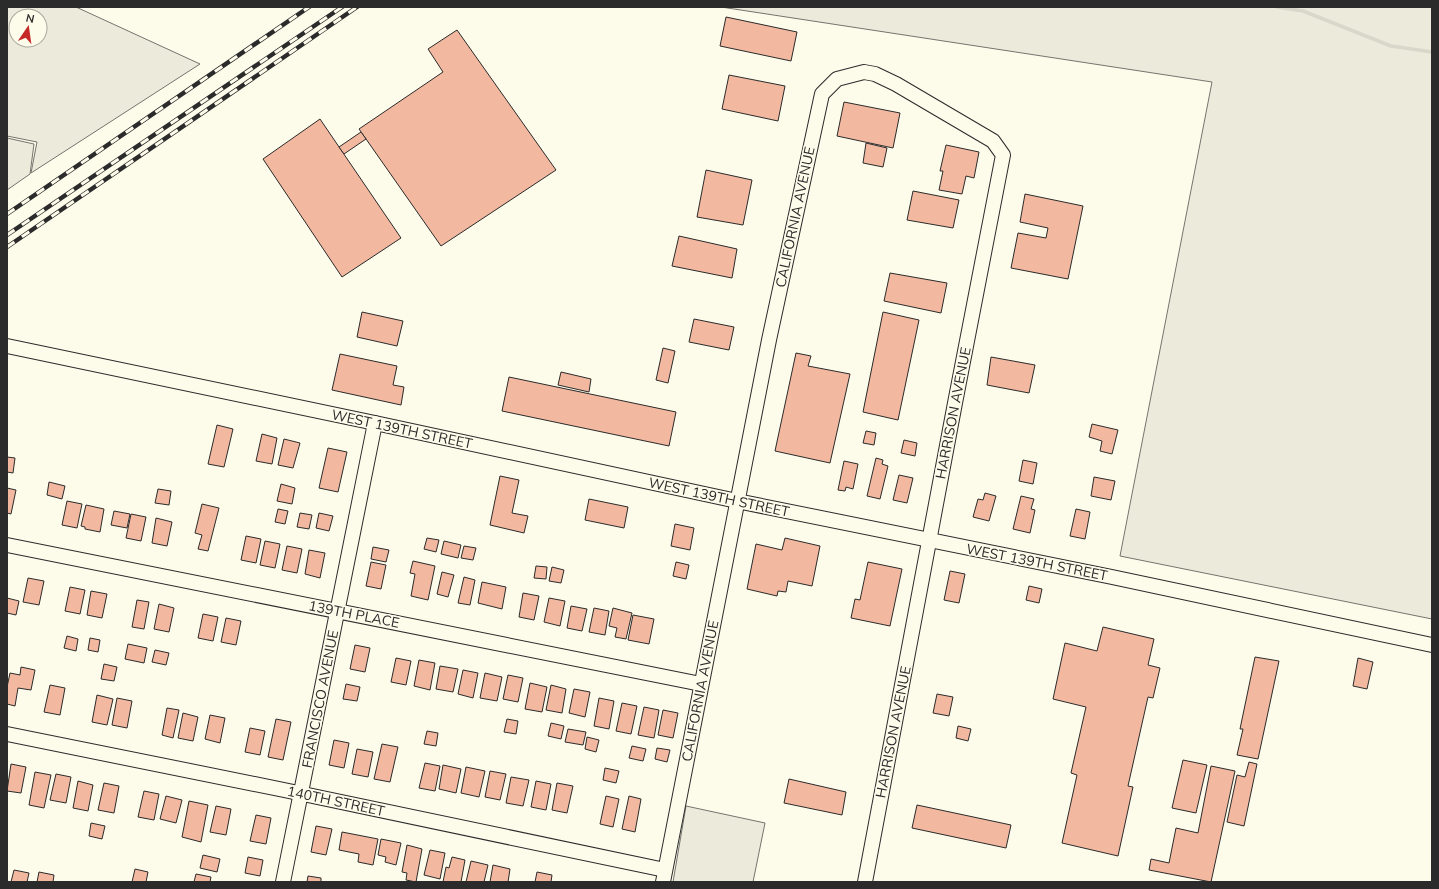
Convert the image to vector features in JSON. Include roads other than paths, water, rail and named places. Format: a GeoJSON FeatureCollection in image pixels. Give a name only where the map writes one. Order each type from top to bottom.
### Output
{"type":"FeatureCollection","features":[{"type":"Feature","properties":{"kind":"street","name":"HARRISON AVENUE"},"geometry":{"type":"LineString","coordinates":[[822,94],[837,80],[864,72],[875,74],[896,84],[993,140],[1004,155],[955,402],[865,882]]}},
{"type":"Feature","properties":{"kind":"street","name":"CALIFORNIA AVENUE"},"geometry":{"type":"LineString","coordinates":[[664,876],[769,340],[822,94]]}},
{"type":"Feature","properties":{"kind":"street","name":"WEST 139TH STREET"},"geometry":{"type":"LineString","coordinates":[[7,346],[737,501],[1112,577],[1432,645]]}},
{"type":"Feature","properties":{"kind":"street","name":"FRANCISCO AVENUE"},"geometry":{"type":"LineString","coordinates":[[284,882],[375,423]]}},
{"type":"Feature","properties":{"kind":"street","name":"139TH PLACE"},"geometry":{"type":"LineString","coordinates":[[7,545],[701,684]]}},
{"type":"Feature","properties":{"kind":"street","name":"140TH STREET"},"geometry":{"type":"LineString","coordinates":[[7,734],[302,794],[664,876]]}},
{"type":"Feature","properties":{"kind":"waterway"},"geometry":{"type":"LineString","coordinates":[[1277,7],[1303,11],[1391,46],[1432,52]]}},
{"type":"Feature","properties":{"kind":"railway"},"geometry":{"type":"LineString","coordinates":[[7,214],[309,7]]}},
{"type":"Feature","properties":{"kind":"railway"},"geometry":{"type":"LineString","coordinates":[[7,235],[342,7]]}},
{"type":"Feature","properties":{"kind":"railway"},"geometry":{"type":"LineString","coordinates":[[7,247],[357,7]]}}]}
